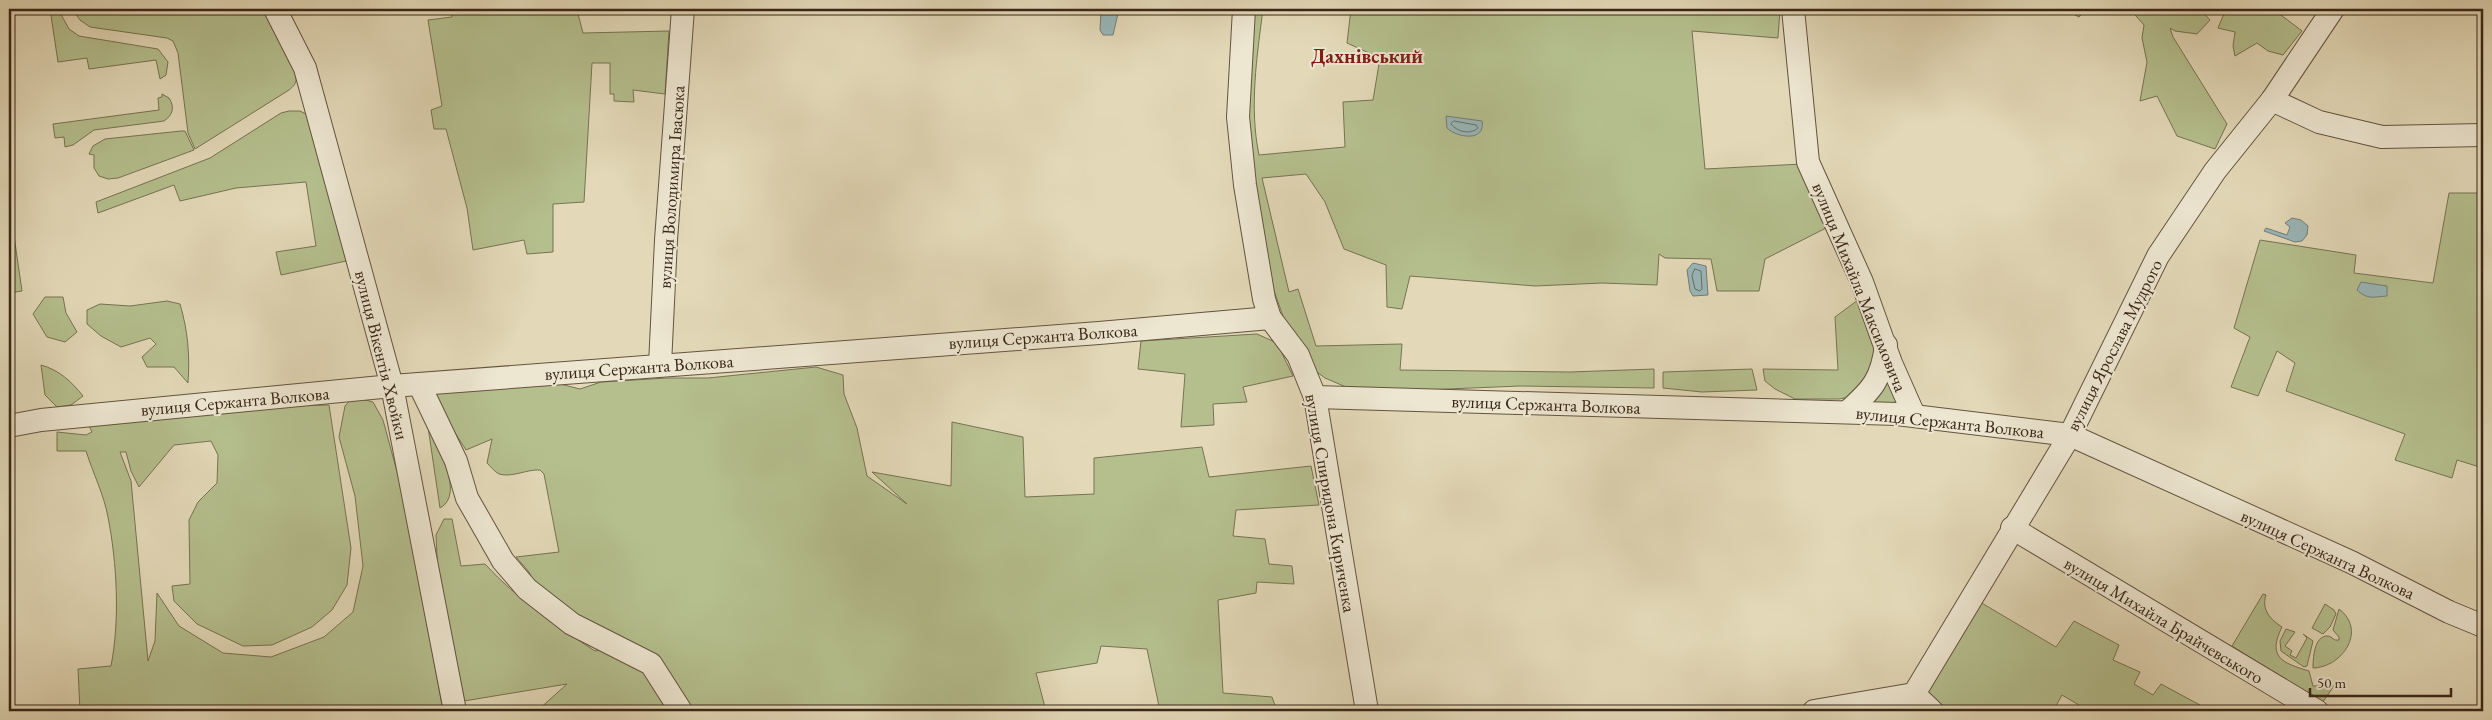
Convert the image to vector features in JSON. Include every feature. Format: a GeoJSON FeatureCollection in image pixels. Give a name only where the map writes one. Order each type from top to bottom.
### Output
{"type":"FeatureCollection","features":[{"type":"Feature","properties":{"kind":"street","name":"вулиця Вікентія Хвойки"},"geometry":{"type":"LineString","coordinates":[[275,9],[305,68],[392,386],[455,711]]}},
{"type":"Feature","properties":{"kind":"street","name":"вулиця Володимира Івасюка"},"geometry":{"type":"LineString","coordinates":[[660,365],[666,240],[683,9]]}},
{"type":"Feature","properties":{"kind":"street","name":"вулиця Спиридона Кириченка"},"geometry":{"type":"LineString","coordinates":[[1244,9],[1238,117],[1245,185],[1264,298],[1270,318],[1298,355],[1315,398],[1367,711]]}},
{"type":"Feature","properties":{"kind":"street","name":"вулиця Михайла Максимовича"},"geometry":{"type":"LineString","coordinates":[[1793,9],[1808,162],[1862,282],[1886,344],[1891,363],[1914,415]]}},
{"type":"Feature","properties":{"kind":"street","name":"вулиця Ярослава Мудрого"},"geometry":{"type":"LineString","coordinates":[[1914,694],[2012,528],[2070,435],[2158,256],[2215,171],[2272,100],[2334,9]]}},
{"type":"Feature","properties":{"kind":"street"},"geometry":{"type":"LineString","coordinates":[[2272,100],[2319,122],[2382,137],[2483,135]]}},
{"type":"Feature","properties":{"kind":"street","name":"вулиця Сержанта Волкова"},"geometry":{"type":"LineString","coordinates":[[9,426],[41,420],[392,386],[1099,333],[1270,318]]}},
{"type":"Feature","properties":{"kind":"street"},"geometry":{"type":"LineString","coordinates":[[1846,412],[1871,390],[1877,381],[1883,365],[1886,344]]}},
{"type":"Feature","properties":{"kind":"street"},"geometry":{"type":"LineString","coordinates":[[419,384],[456,461],[467,498],[503,561],[527,589],[572,624],[651,664],[681,711]]}},
{"type":"Feature","properties":{"kind":"street","name":"вулиця Сержанта Волкова"},"geometry":{"type":"LineString","coordinates":[[1315,398],[1914,415],[2070,435],[2351,562],[2449,612],[2483,626]]}},
{"type":"Feature","properties":{"kind":"street","name":"вулиця Михайла Брайчевського"},"geometry":{"type":"LineString","coordinates":[[2012,528],[2317,711]]}},
{"type":"Feature","properties":{"kind":"street"},"geometry":{"type":"LineString","coordinates":[[1814,711],[1914,694],[1932,711]]}},
{"type":"Feature","properties":{"kind":"green space"},"geometry":{"type":"Polygon","coordinates":[[[50,9],[58,9],[69,29],[79,36],[158,49],[168,62],[166,75],[160,79],[156,60],[89,69],[87,58],[58,62],[50,9]]]}},
{"type":"Feature","properties":{"kind":"green space"},"geometry":{"type":"Polygon","coordinates":[[[72,9],[262,9],[292,62],[296,81],[289,90],[195,149],[188,133],[178,53],[173,41],[167,38],[90,27],[80,20],[72,9]]]}},
{"type":"Feature","properties":{"kind":"green space"},"geometry":{"type":"Polygon","coordinates":[[[451,9],[565,9],[567,14],[578,14],[583,33],[669,31],[665,94],[633,90],[634,102],[614,101],[614,94],[610,94],[610,63],[592,63],[584,202],[553,204],[553,252],[527,254],[524,240],[473,250],[467,208],[446,129],[434,129],[431,110],[442,106],[428,20],[452,17],[451,9]]]}},
{"type":"Feature","properties":{"kind":"green space"},"geometry":{"type":"Polygon","coordinates":[[[1251,9],[1263,9],[1256,63],[1254,100],[1259,155],[1345,147],[1343,102],[1373,100],[1380,58],[1347,43],[1351,9],[1780,9],[1778,38],[1692,31],[1705,169],[1802,164],[1828,227],[1765,259],[1759,291],[1717,291],[1711,259],[1665,258],[1659,254],[1657,285],[1602,283],[1535,286],[1410,276],[1402,309],[1387,307],[1386,265],[1344,249],[1325,202],[1306,174],[1262,178],[1289,292],[1298,289],[1316,346],[1402,344],[1400,370],[1570,372],[1654,369],[1654,388],[1520,386],[1423,390],[1346,387],[1325,378],[1310,367],[1283,316],[1268,274],[1244,135],[1251,9]]]}},
{"type":"Feature","properties":{"kind":"green space"},"geometry":{"type":"Polygon","coordinates":[[[2064,9],[2086,9],[2079,17],[2064,9]]]}},
{"type":"Feature","properties":{"kind":"green space"},"geometry":{"type":"Polygon","coordinates":[[[2130,9],[2200,9],[2210,20],[2197,34],[2175,31],[2170,28],[2173,37],[2227,124],[2215,149],[2177,136],[2157,96],[2140,101],[2147,62],[2142,38],[2144,25],[2130,9]]]}},
{"type":"Feature","properties":{"kind":"green space"},"geometry":{"type":"Polygon","coordinates":[[[2230,9],[2273,9],[2302,31],[2283,55],[2268,51],[2257,43],[2235,56],[2233,46],[2235,32],[2218,28],[2223,16],[2230,9]]]}},
{"type":"Feature","properties":{"kind":"green space"},"geometry":{"type":"Polygon","coordinates":[[[162,94],[169,98],[172,108],[171,113],[164,121],[94,130],[73,145],[65,147],[64,137],[55,138],[53,124],[159,110],[158,98],[162,97],[162,94]]]}},
{"type":"Feature","properties":{"kind":"green space"},"geometry":{"type":"Polygon","coordinates":[[[300,111],[310,116],[351,260],[281,275],[276,252],[316,246],[306,182],[236,188],[180,201],[174,185],[98,213],[96,202],[210,158],[281,113],[300,111]]]}},
{"type":"Feature","properties":{"kind":"green space"},"geometry":{"type":"Polygon","coordinates":[[[185,131],[194,150],[118,178],[108,179],[99,176],[94,168],[94,155],[89,154],[93,146],[105,139],[185,131]]]}},
{"type":"Feature","properties":{"kind":"green space"},"geometry":{"type":"Polygon","coordinates":[[[2449,193],[2483,193],[2483,468],[2457,460],[2452,478],[2395,460],[2405,434],[2286,391],[2295,363],[2277,351],[2258,396],[2231,387],[2250,337],[2234,328],[2260,240],[2356,255],[2354,273],[2433,283],[2449,193]]]}},
{"type":"Feature","properties":{"kind":"green space"},"geometry":{"type":"Polygon","coordinates":[[[13,229],[22,291],[9,293],[9,230],[13,229]]]}},
{"type":"Feature","properties":{"kind":"green space"},"geometry":{"type":"Polygon","coordinates":[[[45,297],[63,297],[66,313],[77,332],[65,342],[47,337],[33,314],[45,297]]]}},
{"type":"Feature","properties":{"kind":"green space"},"geometry":{"type":"Polygon","coordinates":[[[1862,297],[1873,321],[1876,372],[1855,396],[1839,399],[1795,399],[1775,389],[1765,381],[1763,369],[1838,370],[1835,317],[1862,297]]]}},
{"type":"Feature","properties":{"kind":"green space"},"geometry":{"type":"Polygon","coordinates":[[[167,301],[180,304],[183,314],[188,344],[188,383],[174,367],[147,367],[142,357],[156,344],[150,338],[121,347],[101,336],[87,324],[87,310],[100,304],[130,306],[167,301]]]}},
{"type":"Feature","properties":{"kind":"green space"},"geometry":{"type":"Polygon","coordinates":[[[1257,334],[1277,343],[1293,376],[1243,387],[1247,402],[1213,404],[1214,425],[1181,427],[1185,374],[1138,369],[1141,341],[1257,334]]]}},
{"type":"Feature","properties":{"kind":"green space"},"geometry":{"type":"Polygon","coordinates":[[[41,365],[64,377],[83,396],[71,405],[57,407],[45,395],[41,365]]]}},
{"type":"Feature","properties":{"kind":"green space"},"geometry":{"type":"Polygon","coordinates":[[[1888,366],[1899,405],[1873,403],[1888,366]]]}},
{"type":"Feature","properties":{"kind":"green space"},"geometry":{"type":"Polygon","coordinates":[[[816,367],[843,375],[844,394],[857,428],[867,476],[907,504],[872,472],[951,486],[952,422],[1023,437],[1025,497],[1094,494],[1094,458],[1202,447],[1209,477],[1311,466],[1319,505],[1236,510],[1233,536],[1265,539],[1269,564],[1292,566],[1294,584],[1257,582],[1256,593],[1218,600],[1223,693],[1272,697],[1277,711],[1160,711],[1147,649],[1101,646],[1097,663],[1036,673],[1046,711],[537,711],[567,684],[464,701],[438,576],[436,535],[444,519],[452,519],[461,566],[485,564],[510,589],[551,622],[595,651],[636,644],[604,628],[582,620],[537,588],[529,572],[516,557],[559,552],[544,474],[540,470],[509,475],[497,473],[487,463],[492,439],[466,450],[429,392],[556,383],[580,389],[601,382],[667,378],[708,378],[816,367]]]}},
{"type":"Feature","properties":{"kind":"green space"},"geometry":{"type":"Polygon","coordinates":[[[1752,369],[1757,390],[1702,392],[1663,388],[1663,372],[1752,369]]]}},
{"type":"Feature","properties":{"kind":"green space"},"geometry":{"type":"Polygon","coordinates":[[[353,397],[373,402],[383,420],[406,505],[443,711],[80,711],[78,669],[111,666],[116,630],[114,553],[106,509],[86,451],[57,451],[57,432],[86,435],[92,432],[87,422],[217,408],[329,405],[351,548],[347,585],[332,610],[312,627],[272,645],[243,646],[197,624],[174,601],[172,586],[190,584],[189,520],[198,502],[217,483],[218,455],[211,441],[174,445],[139,487],[131,471],[126,452],[120,452],[131,481],[148,661],[155,641],[157,593],[179,626],[223,653],[271,657],[324,637],[353,612],[363,566],[355,496],[339,437],[345,406],[353,397]]]}},
{"type":"Feature","properties":{"kind":"green space"},"geometry":{"type":"Polygon","coordinates":[[[428,427],[447,469],[450,481],[450,492],[447,501],[440,508],[428,427]]]}},
{"type":"Feature","properties":{"kind":"green space"},"geometry":{"type":"Polygon","coordinates":[[[2263,594],[2266,595],[2265,605],[2268,614],[2282,627],[2276,645],[2280,657],[2291,665],[2309,671],[2313,686],[2334,686],[2322,703],[2232,646],[2263,594]]]}},
{"type":"Feature","properties":{"kind":"green space"},"geometry":{"type":"Polygon","coordinates":[[[1980,602],[2056,647],[2074,621],[2119,645],[2113,660],[2140,672],[2134,684],[2153,695],[2161,684],[2211,711],[2130,711],[2122,707],[2119,711],[2089,711],[2062,695],[2053,711],[1943,711],[1930,703],[1928,687],[1980,602]]]}},
{"type":"Feature","properties":{"kind":"green space"},"geometry":{"type":"Polygon","coordinates":[[[2325,604],[2334,610],[2336,614],[2330,627],[2323,634],[2312,628],[2325,604]]]}},
{"type":"Feature","properties":{"kind":"green space"},"geometry":{"type":"Polygon","coordinates":[[[2339,609],[2347,618],[2351,627],[2351,637],[2348,646],[2334,661],[2324,666],[2313,668],[2315,648],[2320,639],[2328,636],[2339,640],[2339,637],[2333,630],[2339,609]]]}},
{"type":"Feature","properties":{"kind":"green space"},"geometry":{"type":"Polygon","coordinates":[[[2286,629],[2295,632],[2285,646],[2292,651],[2290,655],[2296,658],[2307,638],[2303,634],[2313,641],[2307,666],[2304,667],[2281,651],[2280,641],[2286,629]]]}},
{"type":"Feature","properties":{"kind":"water"},"geometry":{"type":"Polygon","coordinates":[[[1098,9],[1119,9],[1113,35],[1103,35],[1100,30],[1101,11],[1098,9]]]}},
{"type":"Feature","properties":{"kind":"water"},"geometry":{"type":"Polygon","coordinates":[[[1446,116],[1482,121],[1482,128],[1475,135],[1464,136],[1457,134],[1447,128],[1446,116]]]}},
{"type":"Feature","properties":{"kind":"water"},"geometry":{"type":"Polygon","coordinates":[[[2292,218],[2301,220],[2308,226],[2307,235],[2302,241],[2295,242],[2264,231],[2266,228],[2287,235],[2290,227],[2285,223],[2292,218]]]}},
{"type":"Feature","properties":{"kind":"water"},"geometry":{"type":"Polygon","coordinates":[[[1693,263],[1706,266],[1708,295],[1693,296],[1690,291],[1687,270],[1693,263]]]}},
{"type":"Feature","properties":{"kind":"water"},"geometry":{"type":"Polygon","coordinates":[[[2361,282],[2387,286],[2387,296],[2371,297],[2364,295],[2357,290],[2361,282]]]}},
{"type":"Feature","properties":{"kind":"district","name":"Дахнівський"},"geometry":{"type":"Point","coordinates":[1367,56]}}]}
